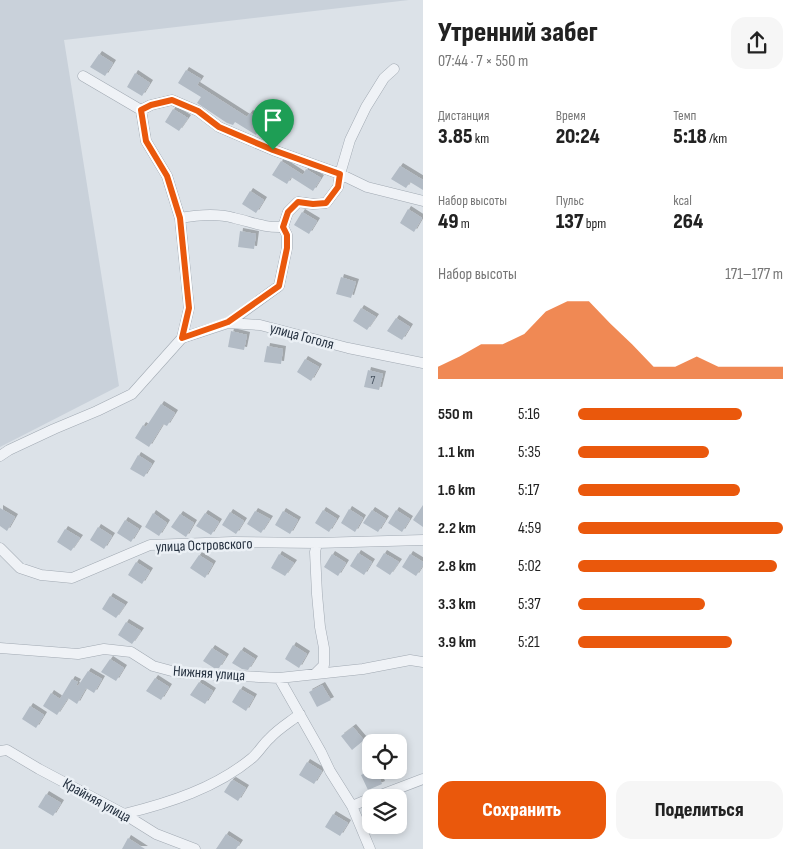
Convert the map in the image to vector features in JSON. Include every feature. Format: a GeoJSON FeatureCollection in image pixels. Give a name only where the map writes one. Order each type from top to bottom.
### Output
{"type":"FeatureCollection","features":[{"type":"Feature","properties":{"kind":"street"},"geometry":{"type":"LineString","coordinates":[[228,322],[279,286],[287,248],[287,235],[283,227],[288,212],[298,202],[326,203],[338,187],[350,140],[366,107],[384,78],[394,69]]}},
{"type":"Feature","properties":{"kind":"street"},"geometry":{"type":"LineString","coordinates":[[84,76],[141,110]]}},
{"type":"Feature","properties":{"kind":"street"},"geometry":{"type":"LineString","coordinates":[[141,110],[151,105],[172,100],[198,111],[219,127],[273,150],[340,174],[367,187],[423,201]]}},
{"type":"Feature","properties":{"kind":"street"},"geometry":{"type":"LineString","coordinates":[[0,456],[54,428],[97,411],[132,394],[182,338],[189,308],[180,218],[167,176],[146,141],[141,110]]}},
{"type":"Feature","properties":{"kind":"street"},"geometry":{"type":"LineString","coordinates":[[180,218],[215,215],[233,217],[260,226],[283,227]]}},
{"type":"Feature","properties":{"kind":"street","name":"улица Гоголя"},"geometry":{"type":"LineString","coordinates":[[182,338],[228,322],[260,325],[348,348],[423,363]]}},
{"type":"Feature","properties":{"kind":"street","name":"улица Островского"},"geometry":{"type":"LineString","coordinates":[[0,548],[20,568],[41,575],[72,578],[150,545],[423,540]]}},
{"type":"Feature","properties":{"kind":"street"},"geometry":{"type":"LineString","coordinates":[[315,674],[324,665],[324,648],[317,594],[317,543]]}},
{"type":"Feature","properties":{"kind":"street","name":"Нижняя улица"},"geometry":{"type":"LineString","coordinates":[[0,648],[78,654],[104,649],[131,652],[153,666],[179,673],[279,678],[363,669],[410,660],[423,662]]}},
{"type":"Feature","properties":{"kind":"street"},"geometry":{"type":"LineString","coordinates":[[279,678],[330,771],[352,806],[370,849]]}},
{"type":"Feature","properties":{"kind":"street"},"geometry":{"type":"LineString","coordinates":[[124,814],[187,795],[226,776],[253,757],[270,737],[300,714]]}},
{"type":"Feature","properties":{"kind":"street","name":"Крайняя улица"},"geometry":{"type":"LineString","coordinates":[[0,751],[7,750],[38,769],[124,814],[156,834],[195,849]]}},
{"type":"Feature","properties":{"kind":"street"},"geometry":{"type":"LineString","coordinates":[[396,789],[423,779]]}},
{"type":"Feature","properties":{"kind":"street"},"geometry":{"type":"LineString","coordinates":[[352,806],[362,802]]}},
{"type":"Feature","properties":{"kind":"shaded area"},"geometry":{"type":"Polygon","coordinates":[[[0,0],[409,0],[64,40],[119,386],[0,447],[0,0]]]}},
{"type":"Feature","properties":{"kind":"building"},"geometry":{"type":"Polygon","coordinates":[[[99,54],[113,63],[105,76],[90,67],[99,54]]]}},
{"type":"Feature","properties":{"kind":"building"},"geometry":{"type":"Polygon","coordinates":[[[186,70],[201,79],[197,85],[247,117],[250,113],[264,122],[256,135],[235,122],[233,125],[227,123],[197,103],[201,97],[178,83],[186,70]]]}},
{"type":"Feature","properties":{"kind":"building"},"geometry":{"type":"Polygon","coordinates":[[[135,73],[150,83],[142,96],[127,87],[135,73]]]}},
{"type":"Feature","properties":{"kind":"building"},"geometry":{"type":"Polygon","coordinates":[[[173,109],[188,118],[179,131],[165,122],[173,109]]]}},
{"type":"Feature","properties":{"kind":"building"},"geometry":{"type":"Polygon","coordinates":[[[281,161],[303,175],[306,169],[321,178],[313,191],[291,177],[287,184],[272,175],[281,161]]]}},
{"type":"Feature","properties":{"kind":"building"},"geometry":{"type":"Polygon","coordinates":[[[400,166],[423,180],[423,190],[410,182],[406,188],[391,179],[400,166]]]}},
{"type":"Feature","properties":{"kind":"building"},"geometry":{"type":"Polygon","coordinates":[[[250,191],[264,200],[256,213],[242,204],[250,191]]]}},
{"type":"Feature","properties":{"kind":"building"},"geometry":{"type":"Polygon","coordinates":[[[408,209],[422,218],[414,232],[400,223],[408,209]]]}},
{"type":"Feature","properties":{"kind":"building"},"geometry":{"type":"Polygon","coordinates":[[[302,212],[317,221],[309,234],[294,225],[302,212]]]}},
{"type":"Feature","properties":{"kind":"building"},"geometry":{"type":"Polygon","coordinates":[[[240,231],[256,234],[254,249],[238,247],[240,231]]]}},
{"type":"Feature","properties":{"kind":"building"},"geometry":{"type":"Polygon","coordinates":[[[341,277],[356,282],[351,298],[336,294],[341,277]]]}},
{"type":"Feature","properties":{"kind":"building"},"geometry":{"type":"Polygon","coordinates":[[[361,308],[376,317],[367,330],[353,321],[361,308]]]}},
{"type":"Feature","properties":{"kind":"building"},"geometry":{"type":"Polygon","coordinates":[[[396,318],[410,327],[402,340],[387,331],[396,318]]]}},
{"type":"Feature","properties":{"kind":"building"},"geometry":{"type":"Polygon","coordinates":[[[231,331],[247,335],[244,350],[228,347],[231,331]]]}},
{"type":"Feature","properties":{"kind":"building"},"geometry":{"type":"Polygon","coordinates":[[[267,346],[283,349],[281,364],[264,362],[267,346]]]}},
{"type":"Feature","properties":{"kind":"building"},"geometry":{"type":"Polygon","coordinates":[[[305,359],[319,367],[311,381],[297,372],[305,359]]]}},
{"type":"Feature","properties":{"kind":"building"},"geometry":{"type":"Polygon","coordinates":[[[368,370],[383,374],[379,390],[364,387],[368,370]]]}},
{"type":"Feature","properties":{"kind":"building"},"geometry":{"type":"Polygon","coordinates":[[[161,404],[175,413],[167,426],[163,424],[149,447],[135,438],[143,425],[146,427],[161,404]]]}},
{"type":"Feature","properties":{"kind":"building"},"geometry":{"type":"Polygon","coordinates":[[[138,455],[152,464],[144,477],[130,469],[138,455]]]}},
{"type":"Feature","properties":{"kind":"building"},"geometry":{"type":"Polygon","coordinates":[[[423,505],[423,527],[413,520],[423,505]]]}},
{"type":"Feature","properties":{"kind":"building"},"geometry":{"type":"Polygon","coordinates":[[[0,508],[15,517],[7,531],[0,526],[0,508]]]}},
{"type":"Feature","properties":{"kind":"building"},"geometry":{"type":"Polygon","coordinates":[[[349,509],[363,518],[355,532],[341,523],[349,509]]]}},
{"type":"Feature","properties":{"kind":"building"},"geometry":{"type":"Polygon","coordinates":[[[323,510],[337,519],[329,532],[315,523],[323,510]]]}},
{"type":"Feature","properties":{"kind":"building"},"geometry":{"type":"Polygon","coordinates":[[[372,510],[386,519],[378,532],[363,523],[372,510]]]}},
{"type":"Feature","properties":{"kind":"building"},"geometry":{"type":"Polygon","coordinates":[[[396,510],[410,519],[402,532],[388,523],[396,510]]]}},
{"type":"Feature","properties":{"kind":"building"},"geometry":{"type":"Polygon","coordinates":[[[255,511],[270,519],[261,533],[247,524],[255,511]]]}},
{"type":"Feature","properties":{"kind":"building"},"geometry":{"type":"Polygon","coordinates":[[[283,511],[298,520],[290,534],[275,525],[283,511]]]}},
{"type":"Feature","properties":{"kind":"building"},"geometry":{"type":"Polygon","coordinates":[[[230,512],[244,521],[236,534],[222,525],[230,512]]]}},
{"type":"Feature","properties":{"kind":"building"},"geometry":{"type":"Polygon","coordinates":[[[153,513],[167,523],[159,536],[145,527],[153,513]]]}},
{"type":"Feature","properties":{"kind":"building"},"geometry":{"type":"Polygon","coordinates":[[[205,513],[219,522],[211,535],[196,526],[205,513]]]}},
{"type":"Feature","properties":{"kind":"building"},"geometry":{"type":"Polygon","coordinates":[[[180,514],[194,523],[186,537],[171,527],[180,514]]]}},
{"type":"Feature","properties":{"kind":"building"},"geometry":{"type":"Polygon","coordinates":[[[125,520],[139,529],[131,542],[117,533],[125,520]]]}},
{"type":"Feature","properties":{"kind":"building"},"geometry":{"type":"Polygon","coordinates":[[[98,527],[112,536],[104,549],[90,540],[98,527]]]}},
{"type":"Feature","properties":{"kind":"building"},"geometry":{"type":"Polygon","coordinates":[[[65,529],[80,538],[71,551],[57,542],[65,529]]]}},
{"type":"Feature","properties":{"kind":"building"},"geometry":{"type":"Polygon","coordinates":[[[358,553],[372,562],[364,575],[350,566],[358,553]]]}},
{"type":"Feature","properties":{"kind":"building"},"geometry":{"type":"Polygon","coordinates":[[[384,553],[399,562],[390,575],[376,566],[384,553]]]}},
{"type":"Feature","properties":{"kind":"building"},"geometry":{"type":"Polygon","coordinates":[[[279,554],[294,563],[285,576],[271,568],[279,554]]]}},
{"type":"Feature","properties":{"kind":"building"},"geometry":{"type":"Polygon","coordinates":[[[332,554],[346,563],[338,576],[324,567],[332,554]]]}},
{"type":"Feature","properties":{"kind":"building"},"geometry":{"type":"Polygon","coordinates":[[[410,554],[423,562],[416,576],[402,567],[410,554]]]}},
{"type":"Feature","properties":{"kind":"building"},"geometry":{"type":"Polygon","coordinates":[[[199,555],[213,564],[205,578],[190,568],[199,555]]]}},
{"type":"Feature","properties":{"kind":"building"},"geometry":{"type":"Polygon","coordinates":[[[136,562],[150,571],[142,584],[128,575],[136,562]]]}},
{"type":"Feature","properties":{"kind":"building"},"geometry":{"type":"Polygon","coordinates":[[[110,596],[125,605],[116,618],[102,609],[110,596]]]}},
{"type":"Feature","properties":{"kind":"building"},"geometry":{"type":"Polygon","coordinates":[[[126,622],[141,631],[132,644],[118,635],[126,622]]]}},
{"type":"Feature","properties":{"kind":"building"},"geometry":{"type":"Polygon","coordinates":[[[293,645],[307,654],[299,668],[285,659],[293,645]]]}},
{"type":"Feature","properties":{"kind":"building"},"geometry":{"type":"Polygon","coordinates":[[[212,648],[226,657],[219,668],[214,668],[203,661],[212,648]]]}},
{"type":"Feature","properties":{"kind":"building"},"geometry":{"type":"Polygon","coordinates":[[[241,650],[255,659],[248,670],[232,663],[241,650]]]}},
{"type":"Feature","properties":{"kind":"building"},"geometry":{"type":"Polygon","coordinates":[[[110,659],[124,668],[116,681],[101,672],[110,659]]]}},
{"type":"Feature","properties":{"kind":"building"},"geometry":{"type":"Polygon","coordinates":[[[88,671],[102,679],[94,693],[86,688],[77,704],[68,698],[57,715],[43,706],[51,693],[60,699],[72,679],[78,682],[76,685],[78,686],[88,671]]]}},
{"type":"Feature","properties":{"kind":"building"},"geometry":{"type":"Polygon","coordinates":[[[155,678],[169,687],[161,700],[146,691],[155,678]]]}},
{"type":"Feature","properties":{"kind":"building"},"geometry":{"type":"Polygon","coordinates":[[[199,682],[213,691],[205,704],[190,695],[199,682]]]}},
{"type":"Feature","properties":{"kind":"building"},"geometry":{"type":"Polygon","coordinates":[[[322,685],[331,700],[317,707],[309,692],[322,685]]]}},
{"type":"Feature","properties":{"kind":"building"},"geometry":{"type":"Polygon","coordinates":[[[240,689],[254,697],[246,711],[232,702],[240,689]]]}},
{"type":"Feature","properties":{"kind":"building"},"geometry":{"type":"Polygon","coordinates":[[[30,706],[44,715],[36,728],[22,719],[30,706]]]}},
{"type":"Feature","properties":{"kind":"building"},"geometry":{"type":"Polygon","coordinates":[[[353,727],[362,738],[362,742],[352,750],[341,736],[353,727]]]}},
{"type":"Feature","properties":{"kind":"building"},"geometry":{"type":"Polygon","coordinates":[[[307,762],[322,771],[314,784],[299,775],[307,762]]]}},
{"type":"Feature","properties":{"kind":"building"},"geometry":{"type":"Polygon","coordinates":[[[363,779],[380,779],[382,784],[368,789],[363,779]]]}},
{"type":"Feature","properties":{"kind":"building"},"geometry":{"type":"Polygon","coordinates":[[[233,780],[246,788],[238,801],[224,792],[233,780]]]}},
{"type":"Feature","properties":{"kind":"building"},"geometry":{"type":"Polygon","coordinates":[[[46,794],[61,803],[53,816],[38,807],[46,794]]]}},
{"type":"Feature","properties":{"kind":"building"},"geometry":{"type":"Polygon","coordinates":[[[333,814],[348,823],[340,836],[325,827],[333,814]]]}},
{"type":"Feature","properties":{"kind":"building"},"geometry":{"type":"Polygon","coordinates":[[[226,834],[240,843],[236,849],[216,849],[226,834]]]}},
{"type":"Feature","properties":{"kind":"building"},"geometry":{"type":"Polygon","coordinates":[[[128,838],[145,849],[122,849],[128,838]]]}},
{"type":"Feature","properties":{"kind":"route"},"geometry":{"type":"LineString","coordinates":[[172,100],[198,111],[219,127],[273,150],[340,174],[338,187],[326,203],[298,202],[288,212],[283,227],[287,235],[287,248],[279,286],[228,322],[182,338],[189,308],[180,218],[167,176],[146,141],[141,110],[151,105],[172,100]]}}]}
